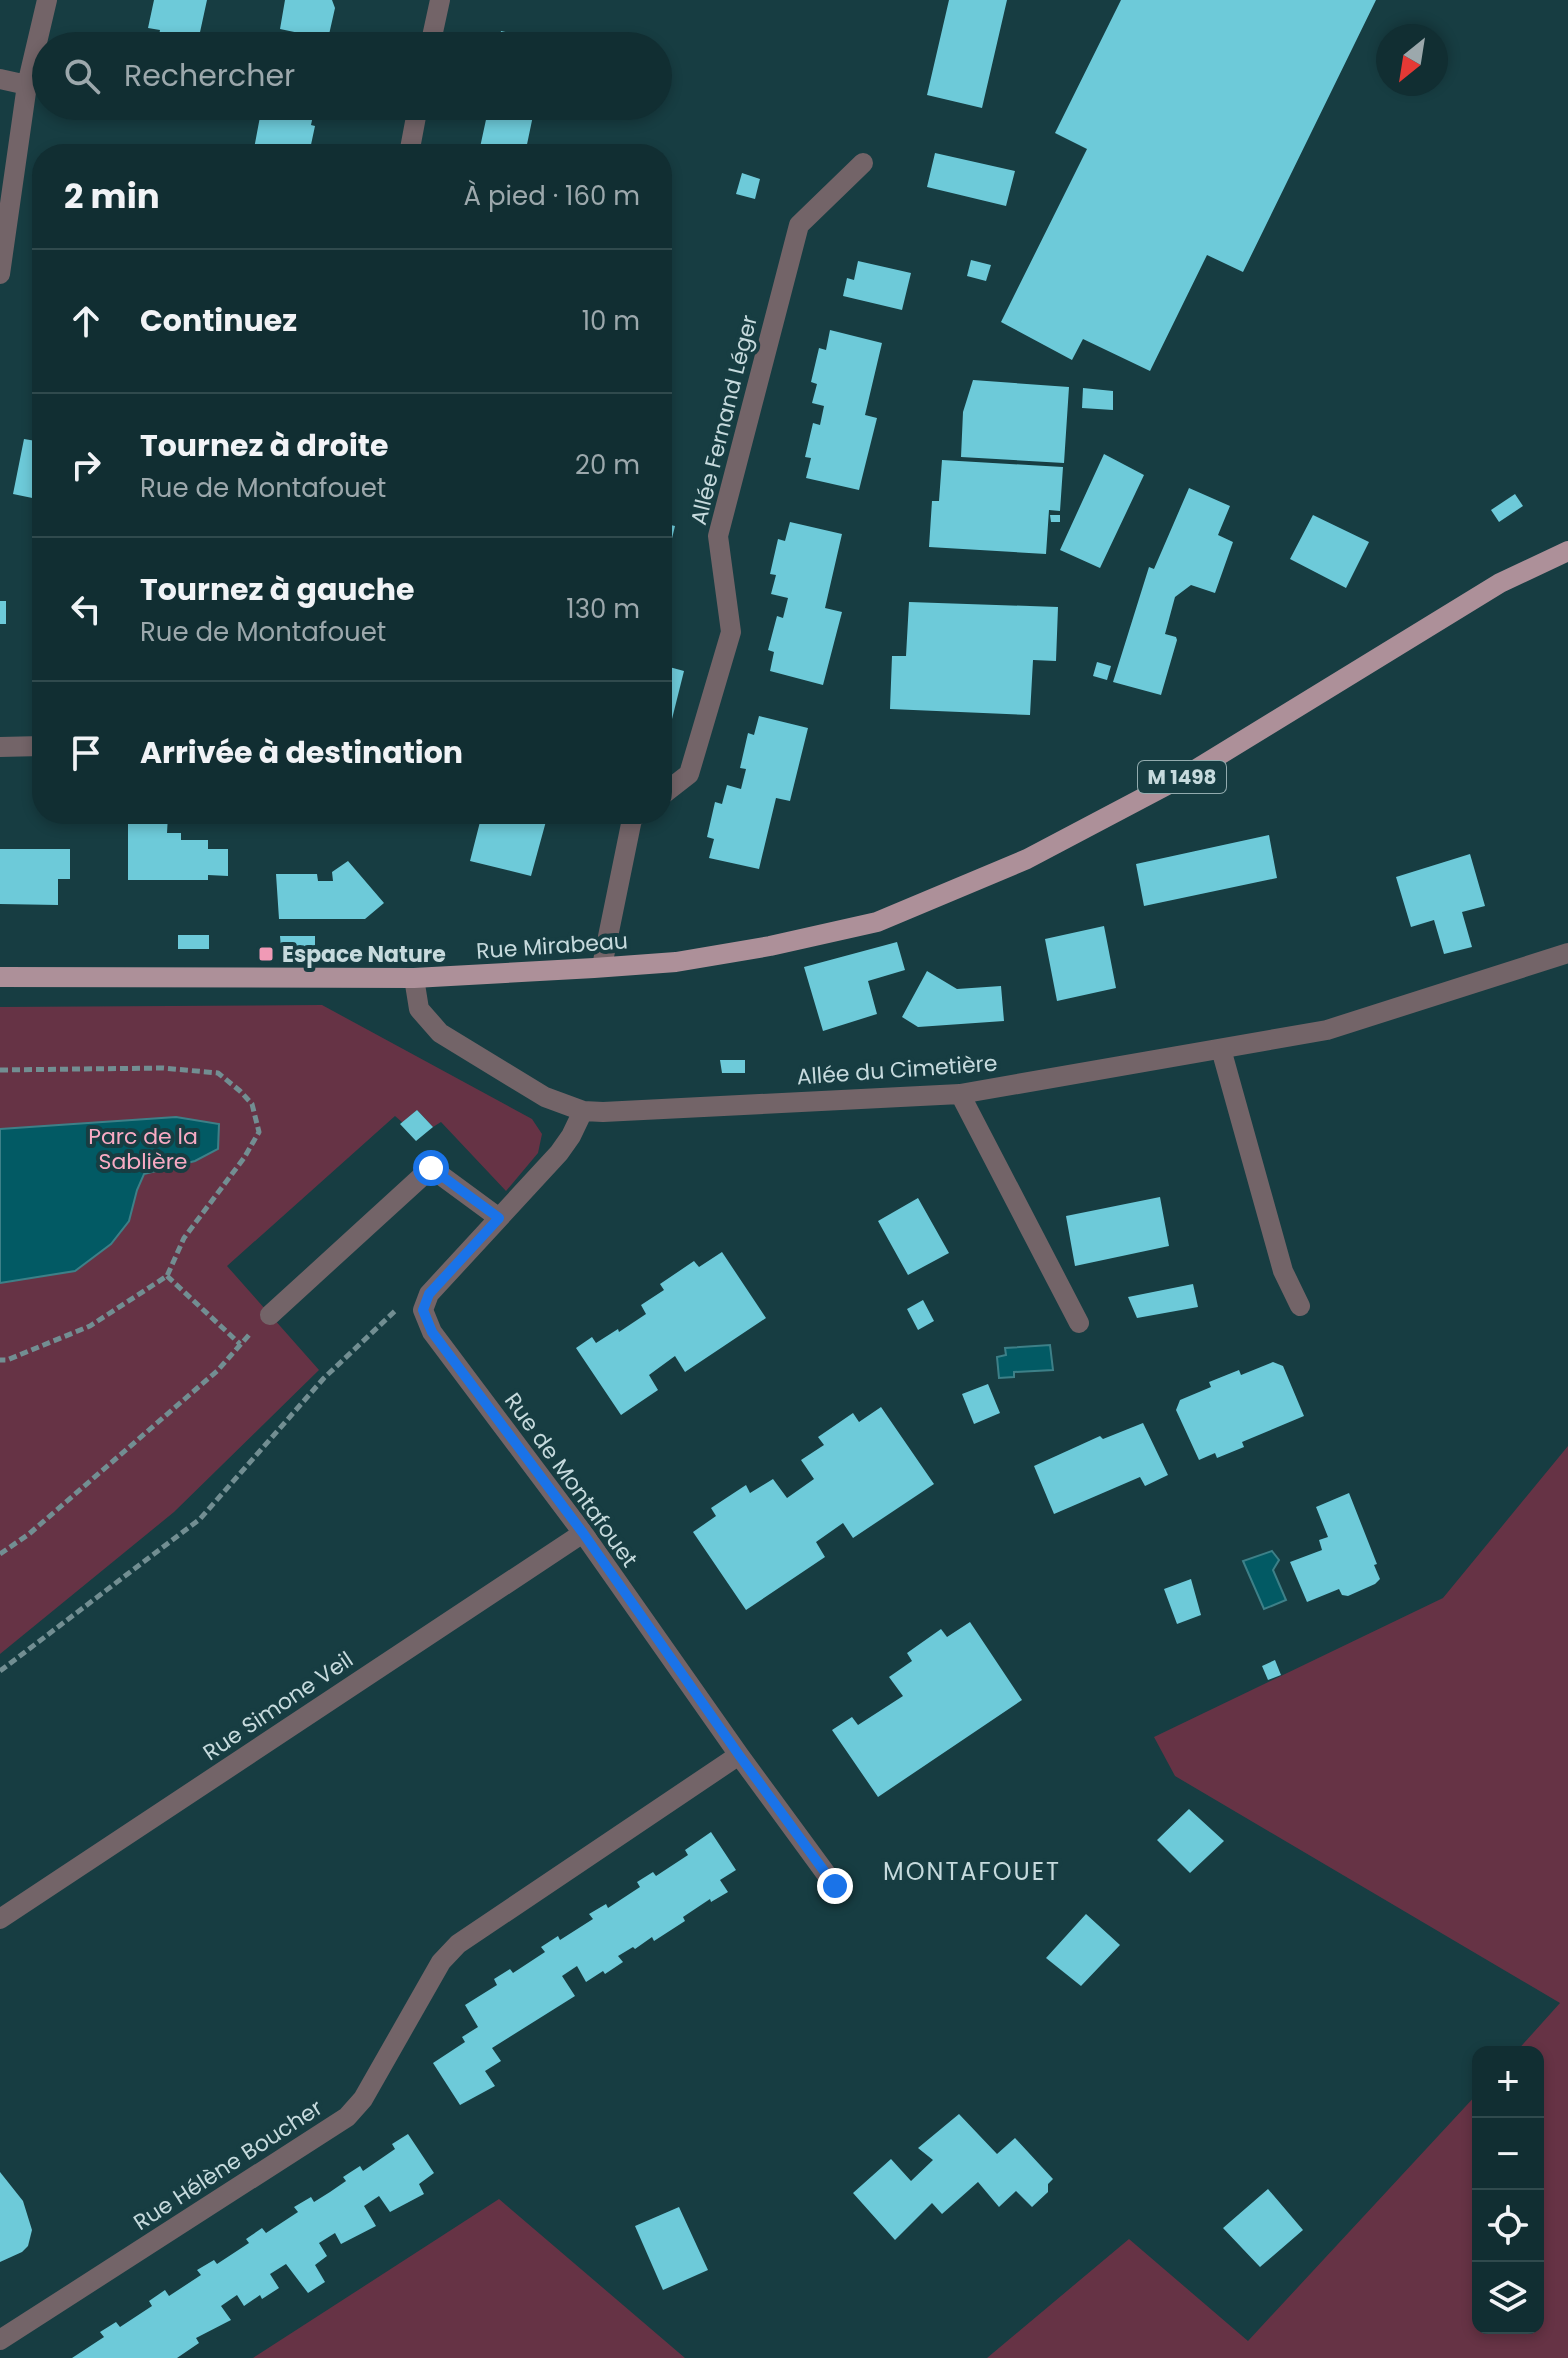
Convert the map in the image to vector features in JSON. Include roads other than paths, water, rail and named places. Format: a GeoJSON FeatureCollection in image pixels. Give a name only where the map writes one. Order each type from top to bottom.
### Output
{"type":"FeatureCollection","features":[{"type":"Feature","properties":{"kind":"main road","name":"Rue Mirabeau"},"geometry":{"type":"LineString","coordinates":[[0,977],[414,978],[676,962],[770,946],[877,922],[1027,859],[1190,773],[1500,583],[1568,551]]}},
{"type":"Feature","properties":{"kind":"street"},"geometry":{"type":"LineString","coordinates":[[39,32],[47,0]]}},
{"type":"Feature","properties":{"kind":"street"},"geometry":{"type":"LineString","coordinates":[[433,32],[440,0]]}},
{"type":"Feature","properties":{"kind":"street"},"geometry":{"type":"LineString","coordinates":[[0,274],[32,64]]}},
{"type":"Feature","properties":{"kind":"street"},"geometry":{"type":"LineString","coordinates":[[0,79],[27,85]]}},
{"type":"Feature","properties":{"kind":"street"},"geometry":{"type":"LineString","coordinates":[[411,144],[415,120]]}},
{"type":"Feature","properties":{"kind":"street","name":"Allée Fernand Léger"},"geometry":{"type":"LineString","coordinates":[[672,787],[689,774],[731,632],[718,536],[799,225],[863,163]]}},
{"type":"Feature","properties":{"kind":"street"},"geometry":{"type":"LineString","coordinates":[[0,747],[32,746]]}},
{"type":"Feature","properties":{"kind":"street"},"geometry":{"type":"LineString","coordinates":[[602,966],[631,824]]}},
{"type":"Feature","properties":{"kind":"street","name":"Allée du Cimetière"},"geometry":{"type":"LineString","coordinates":[[414,978],[419,1009],[440,1033],[545,1097],[583,1111],[960,1094],[1327,1030],[1568,953]]}},
{"type":"Feature","properties":{"kind":"street"},"geometry":{"type":"LineString","coordinates":[[1221,1049],[1283,1271],[1300,1306]]}},
{"type":"Feature","properties":{"kind":"street"},"geometry":{"type":"LineString","coordinates":[[960,1094],[1079,1323]]}},
{"type":"Feature","properties":{"kind":"street"},"geometry":{"type":"LineString","coordinates":[[270,1315],[431,1168],[499,1218],[559,1153],[583,1111]]}},
{"type":"Feature","properties":{"kind":"street","name":"Rue de Montafouet"},"geometry":{"type":"LineString","coordinates":[[499,1218],[429,1294],[423,1310],[432,1332],[583,1533],[835,1886]]}},
{"type":"Feature","properties":{"kind":"street","name":"Rue Simone Veil"},"geometry":{"type":"LineString","coordinates":[[0,1919],[583,1533]]}},
{"type":"Feature","properties":{"kind":"street","name":"Rue Hélène Boucher"},"geometry":{"type":"LineString","coordinates":[[0,2340],[347,2117],[363,2099],[441,1962],[458,1944],[739,1755]]}},
{"type":"Feature","properties":{"kind":"water"},"geometry":{"type":"Polygon","coordinates":[[[176,1117],[219,1124],[218,1149],[195,1161],[144,1174],[129,1221],[111,1244],[75,1271],[0,1283],[0,1129],[176,1117]]]}},
{"type":"Feature","properties":{"kind":"water"},"geometry":{"type":"Polygon","coordinates":[[[1050,1345],[1053,1370],[1014,1372],[1014,1377],[999,1378],[997,1357],[1006,1355],[1005,1348],[1050,1345]]]}},
{"type":"Feature","properties":{"kind":"water"},"geometry":{"type":"Polygon","coordinates":[[[1272,1551],[1279,1560],[1273,1570],[1286,1600],[1264,1609],[1243,1561],[1272,1551]]]}},
{"type":"Feature","properties":{"kind":"place","name":"Espace Nature"},"geometry":{"type":"Point","coordinates":[266,954]}},
{"type":"Feature","properties":{"kind":"district","name":"MONTAFOUET"},"geometry":{"type":"Point","coordinates":[972,1871]}},
{"type":"Feature","properties":{"kind":"park label","name":"Parc de la Sablière"},"geometry":{"type":"Point","coordinates":[143,1148]}}]}
